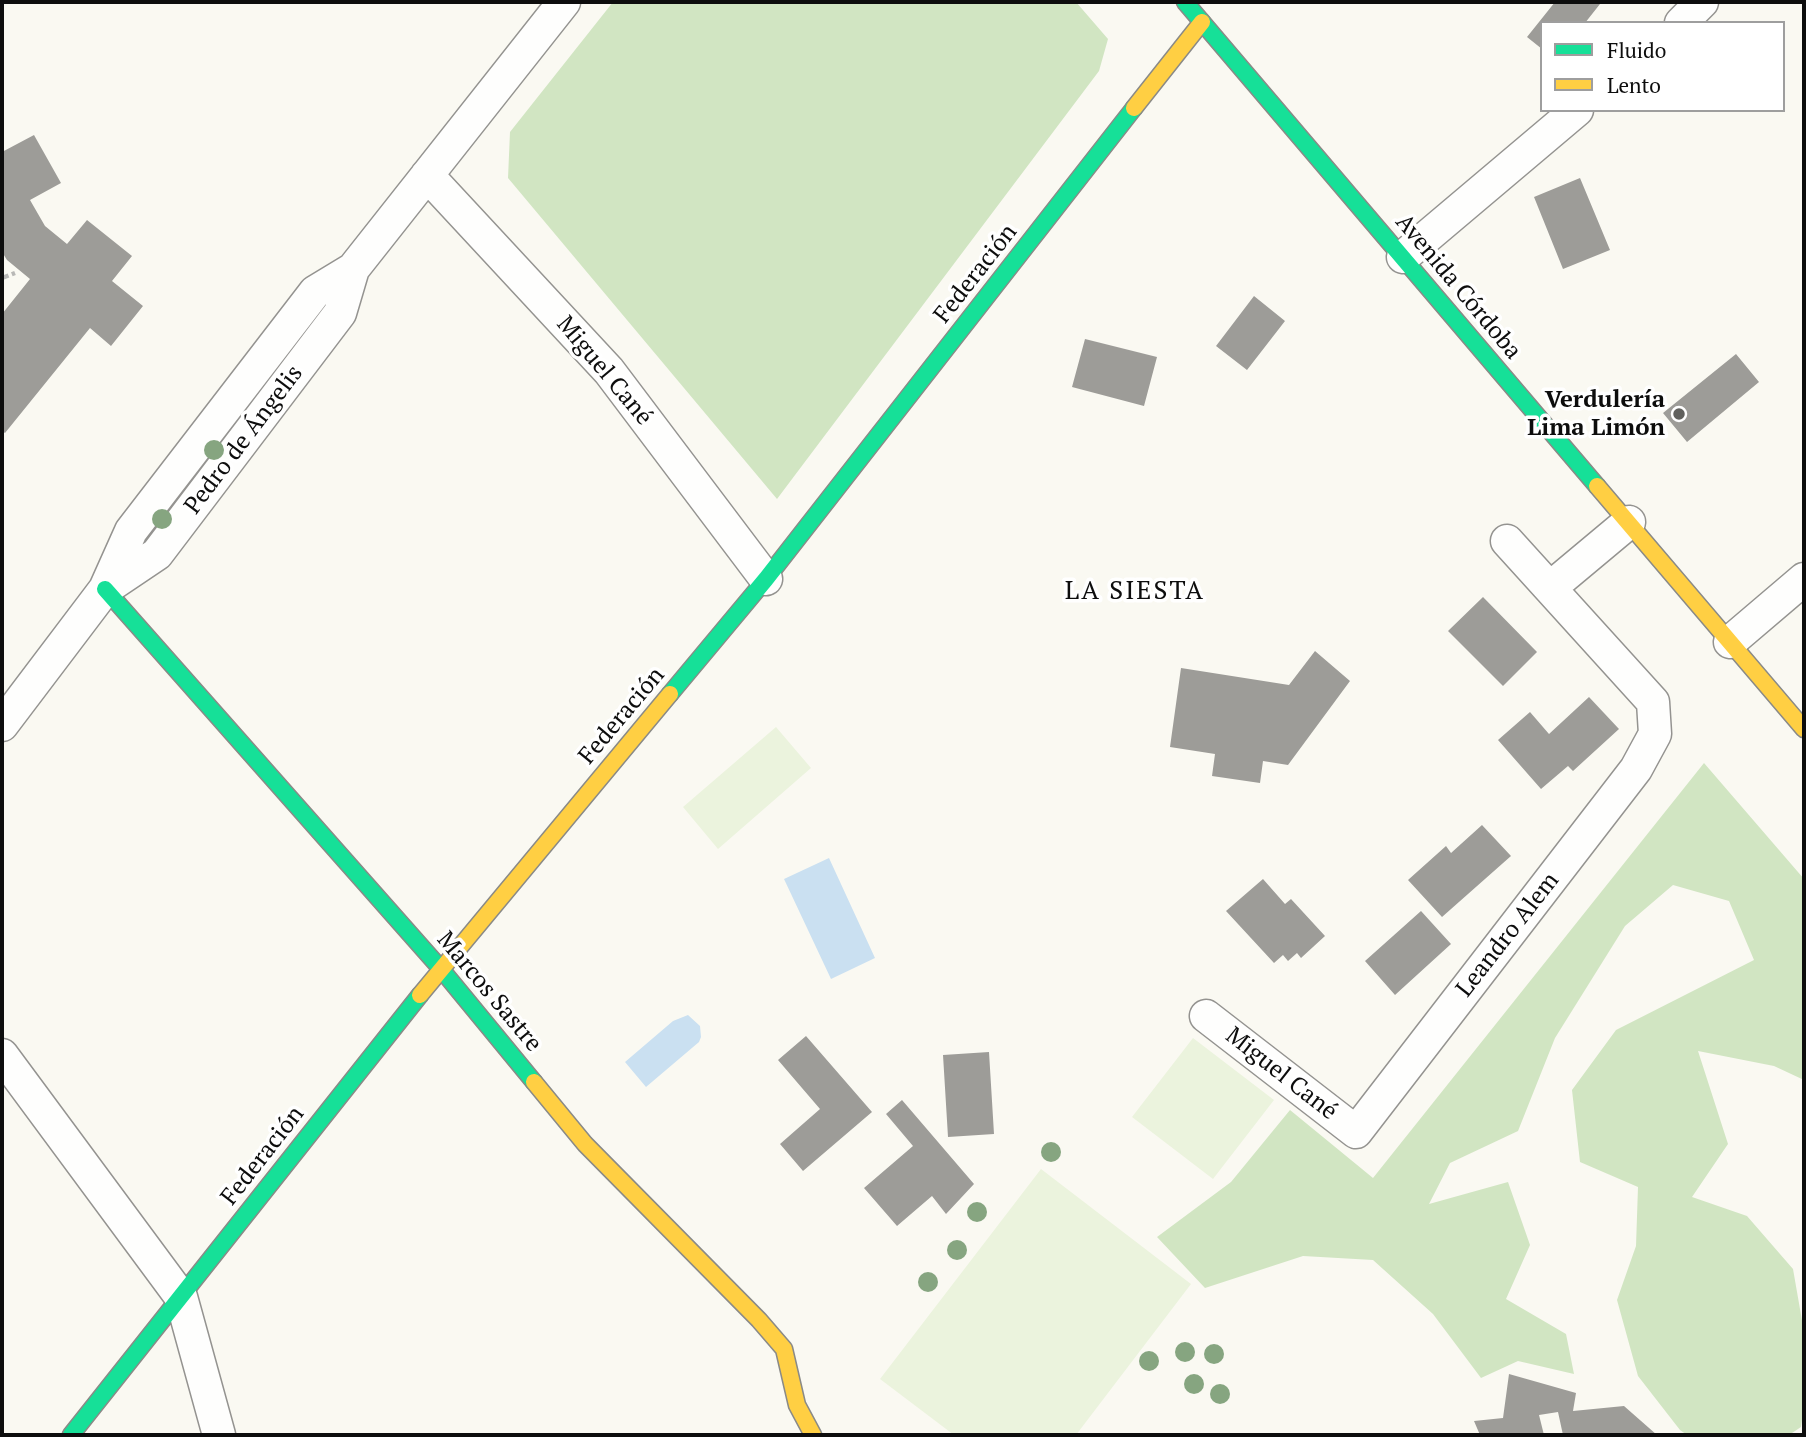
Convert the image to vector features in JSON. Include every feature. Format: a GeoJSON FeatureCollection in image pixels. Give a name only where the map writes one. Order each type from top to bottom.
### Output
{"type":"FeatureCollection","features":[{"type":"Feature","properties":{"kind":"street","name":"Pedro de Ángelis"},"geometry":{"type":"LineString","coordinates":[[2,725],[106,589],[157,554],[340,313],[353,269],[564,2]]}},
{"type":"Feature","properties":{"kind":"street","name":"Avenida Córdoba"},"geometry":{"type":"LineString","coordinates":[[1185,2],[1804,729]]}},
{"type":"Feature","properties":{"kind":"street"},"geometry":{"type":"LineString","coordinates":[[1683,21],[1702,2]]}},
{"type":"Feature","properties":{"kind":"street","name":"Federación"},"geometry":{"type":"LineString","coordinates":[[71,1435],[441,969],[766,579],[1202,22]]}},
{"type":"Feature","properties":{"kind":"street"},"geometry":{"type":"LineString","coordinates":[[1403,257],[1575,112]]}},
{"type":"Feature","properties":{"kind":"street","name":"Miguel Cané"},"geometry":{"type":"LineString","coordinates":[[427,175],[610,371],[766,579]]}},
{"type":"Feature","properties":{"kind":"street"},"geometry":{"type":"LineString","coordinates":[[1507,541],[1550,588],[1629,522]]}},
{"type":"Feature","properties":{"kind":"street"},"geometry":{"type":"LineString","coordinates":[[1730,642],[1804,579]]}},
{"type":"Feature","properties":{"kind":"street","name":"Leandro Alem"},"geometry":{"type":"LineString","coordinates":[[1356,1132],[1636,769],[1655,734],[1653,702],[1550,588]]}},
{"type":"Feature","properties":{"kind":"street","name":"Marcos Sastre"},"geometry":{"type":"LineString","coordinates":[[106,589],[441,969],[585,1144],[759,1320],[784,1349],[797,1405],[813,1435]]}},
{"type":"Feature","properties":{"kind":"street","name":"Miguel Cané"},"geometry":{"type":"LineString","coordinates":[[1206,1016],[1356,1132]]}},
{"type":"Feature","properties":{"kind":"street"},"geometry":{"type":"LineString","coordinates":[[2,1055],[181,1297],[219,1435]]}},
{"type":"Feature","properties":{"kind":"path"},"geometry":{"type":"LineString","coordinates":[[2,278],[15,273]]}},
{"type":"Feature","properties":{"kind":"green space"},"geometry":{"type":"Polygon","coordinates":[[[613,2],[1076,2],[1108,39],[1099,71],[777,499],[508,178],[510,132],[613,2]]]}},
{"type":"Feature","properties":{"kind":"green space"},"geometry":{"type":"Polygon","coordinates":[[[776,727],[811,768],[718,849],[683,807],[776,727]]]}},
{"type":"Feature","properties":{"kind":"green space"},"geometry":{"type":"Polygon","coordinates":[[[1704,763],[1804,879],[1804,1080],[1774,1066],[1698,1051],[1728,1144],[1692,1197],[1747,1216],[1793,1269],[1804,1332],[1804,1405],[1801,1427],[1789,1435],[1687,1435],[1680,1430],[1638,1376],[1617,1300],[1636,1246],[1638,1187],[1580,1162],[1572,1090],[1616,1030],[1754,960],[1729,901],[1673,885],[1625,926],[1555,1038],[1518,1131],[1450,1163],[1429,1204],[1508,1182],[1530,1245],[1506,1299],[1566,1334],[1574,1374],[1518,1361],[1481,1378],[1433,1314],[1373,1260],[1303,1256],[1205,1288],[1157,1237],[1231,1182],[1290,1110],[1373,1178],[1704,763]]]}},
{"type":"Feature","properties":{"kind":"green space"},"geometry":{"type":"Polygon","coordinates":[[[1193,1038],[1274,1100],[1213,1179],[1132,1117],[1193,1038]]]}},
{"type":"Feature","properties":{"kind":"green space"},"geometry":{"type":"Polygon","coordinates":[[[1041,1169],[1191,1284],[1076,1435],[954,1435],[880,1379],[1041,1169]]]}},
{"type":"Feature","properties":{"kind":"water"},"geometry":{"type":"Polygon","coordinates":[[[829,858],[875,958],[831,979],[784,879],[829,858]]]}},
{"type":"Feature","properties":{"kind":"water"},"geometry":{"type":"Polygon","coordinates":[[[688,1015],[700,1026],[699,1042],[646,1087],[625,1062],[673,1021],[688,1015]]]}},
{"type":"Feature","properties":{"kind":"building"},"geometry":{"type":"Polygon","coordinates":[[[1555,2],[1600,4],[1587,21],[1540,21],[1540,47],[1527,37],[1555,2]]]}},
{"type":"Feature","properties":{"kind":"building"},"geometry":{"type":"Polygon","coordinates":[[[34,135],[61,183],[30,200],[45,226],[67,244],[87,220],[132,256],[112,281],[143,306],[111,346],[90,328],[5,433],[2,431],[2,314],[30,279],[7,260],[2,252],[2,152],[34,135]]]}},
{"type":"Feature","properties":{"kind":"building"},"geometry":{"type":"Polygon","coordinates":[[[1580,178],[1610,250],[1563,269],[1534,197],[1580,178]]]}},
{"type":"Feature","properties":{"kind":"building"},"geometry":{"type":"Polygon","coordinates":[[[1254,296],[1285,321],[1247,370],[1216,346],[1254,296]]]}},
{"type":"Feature","properties":{"kind":"building"},"geometry":{"type":"Polygon","coordinates":[[[1085,339],[1157,357],[1144,406],[1072,387],[1085,339]]]}},
{"type":"Feature","properties":{"kind":"building"},"geometry":{"type":"Polygon","coordinates":[[[1736,354],[1759,382],[1687,442],[1663,413],[1736,354]]]}},
{"type":"Feature","properties":{"kind":"building"},"geometry":{"type":"Polygon","coordinates":[[[1483,597],[1537,652],[1503,686],[1448,631],[1483,597]]]}},
{"type":"Feature","properties":{"kind":"building"},"geometry":{"type":"Polygon","coordinates":[[[1315,651],[1350,681],[1288,765],[1263,761],[1260,783],[1212,776],[1215,754],[1170,747],[1181,668],[1289,685],[1315,651]]]}},
{"type":"Feature","properties":{"kind":"building"},"geometry":{"type":"Polygon","coordinates":[[[1589,697],[1619,729],[1573,771],[1568,766],[1541,789],[1498,740],[1530,712],[1549,734],[1589,697]]]}},
{"type":"Feature","properties":{"kind":"building"},"geometry":{"type":"Polygon","coordinates":[[[1482,825],[1511,856],[1442,917],[1408,880],[1446,846],[1451,853],[1482,825]]]}},
{"type":"Feature","properties":{"kind":"building"},"geometry":{"type":"Polygon","coordinates":[[[1263,879],[1285,904],[1291,899],[1325,936],[1301,958],[1297,953],[1288,961],[1283,955],[1274,963],[1226,911],[1263,879]]]}},
{"type":"Feature","properties":{"kind":"building"},"geometry":{"type":"Polygon","coordinates":[[[1421,911],[1451,944],[1395,995],[1365,961],[1421,911]]]}},
{"type":"Feature","properties":{"kind":"building"},"geometry":{"type":"Polygon","coordinates":[[[806,1036],[872,1112],[803,1171],[780,1144],[820,1109],[778,1060],[806,1036]]]}},
{"type":"Feature","properties":{"kind":"building"},"geometry":{"type":"Polygon","coordinates":[[[989,1052],[994,1134],[948,1137],[943,1055],[989,1052]]]}},
{"type":"Feature","properties":{"kind":"building"},"geometry":{"type":"Polygon","coordinates":[[[902,1100],[974,1184],[946,1214],[932,1196],[897,1226],[864,1188],[913,1146],[886,1114],[902,1100]]]}},
{"type":"Feature","properties":{"kind":"building"},"geometry":{"type":"Polygon","coordinates":[[[1509,1374],[1576,1393],[1573,1411],[1624,1406],[1657,1435],[1563,1435],[1558,1412],[1539,1415],[1544,1435],[1480,1435],[1474,1421],[1503,1418],[1509,1374]]]}},
{"type":"Feature","properties":{"kind":"traffic: fast"},"geometry":{"type":"LineString","coordinates":[[1185,2],[1597,486]]}},
{"type":"Feature","properties":{"kind":"traffic: fast"},"geometry":{"type":"LineString","coordinates":[[670,694],[766,579],[1134,108]]}},
{"type":"Feature","properties":{"kind":"traffic: fast"},"geometry":{"type":"LineString","coordinates":[[105,589],[441,969],[534,1082]]}},
{"type":"Feature","properties":{"kind":"traffic: fast"},"geometry":{"type":"LineString","coordinates":[[71,1435],[420,995]]}},
{"type":"Feature","properties":{"kind":"traffic: slow"},"geometry":{"type":"LineString","coordinates":[[1134,108],[1202,22]]}},
{"type":"Feature","properties":{"kind":"traffic: slow"},"geometry":{"type":"LineString","coordinates":[[1597,486],[1804,729]]}},
{"type":"Feature","properties":{"kind":"traffic: slow"},"geometry":{"type":"LineString","coordinates":[[420,995],[670,694]]}},
{"type":"Feature","properties":{"kind":"traffic: slow"},"geometry":{"type":"LineString","coordinates":[[534,1082],[585,1144],[759,1320],[784,1349],[797,1405],[813,1435]]}},
{"type":"Feature","properties":{"kind":"place","name":"Verdulería Lima Limón"},"geometry":{"type":"Point","coordinates":[1679,414]}},
{"type":"Feature","properties":{"kind":"district","name":"LA SIESTA"},"geometry":{"type":"Point","coordinates":[1135,592]}}]}
